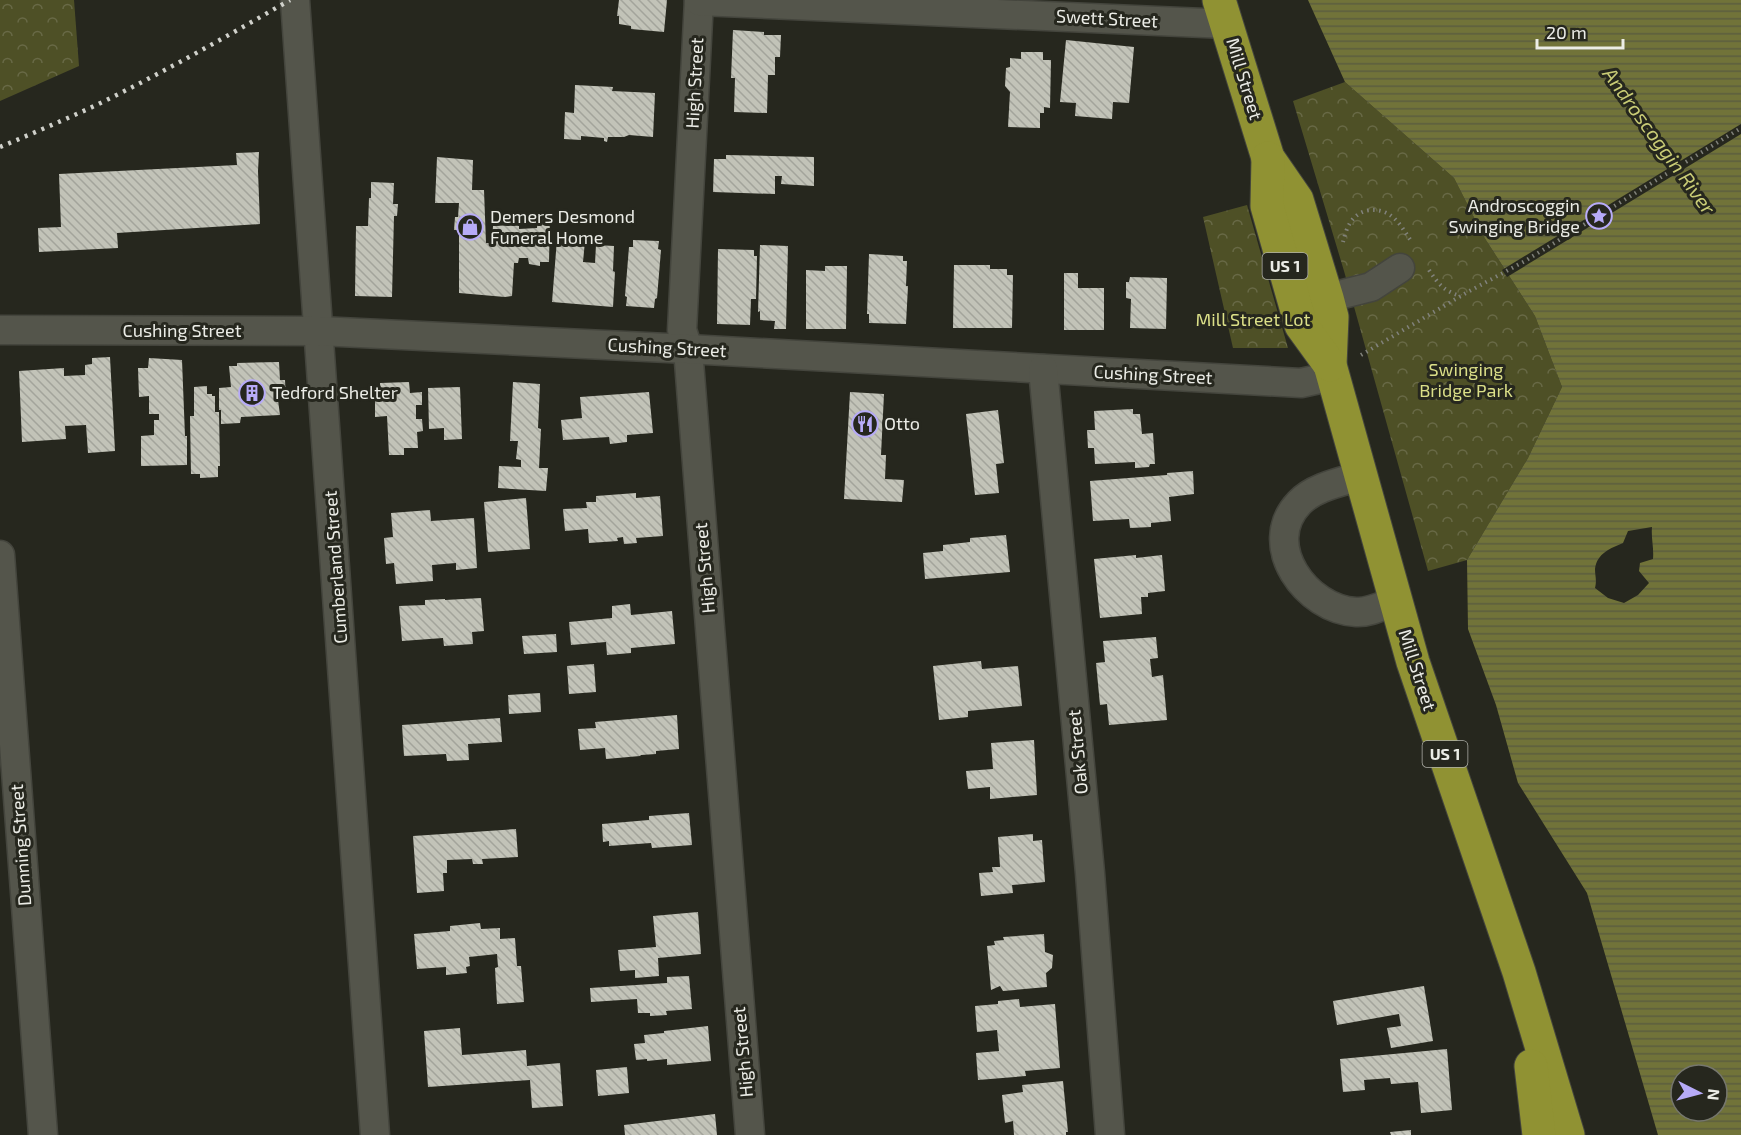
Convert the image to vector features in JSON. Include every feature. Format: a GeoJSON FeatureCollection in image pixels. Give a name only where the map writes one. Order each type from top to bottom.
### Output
{"type":"FeatureCollection","features":[{"type":"Feature","properties":{"kind":"highway","name":"Mill Street"},"geometry":{"type":"LineString","coordinates":[[1223,12],[1268,158],[1268,206],[1301,326],[1332,370]]}},
{"type":"Feature","properties":{"kind":"highway","name":"Mill Street"},"geometry":{"type":"LineString","coordinates":[[1268,158],[1297,200],[1332,317],[1332,370],[1413,662],[1519,972]]}},
{"type":"Feature","properties":{"kind":"highway"},"geometry":{"type":"LineString","coordinates":[[1519,972],[1520,1135]]}},
{"type":"Feature","properties":{"kind":"highway"},"geometry":{"type":"LineString","coordinates":[[1519,972],[1582,1135]]}},
{"type":"Feature","properties":{"kind":"highway","name":"US 1"},"geometry":{"type":"LineString","coordinates":[[1519,972],[1539,1135]]}},
{"type":"Feature","properties":{"kind":"highway","name":"US 1"},"geometry":{"type":"LineString","coordinates":[[1519,972],[1568,1135]]}},
{"type":"Feature","properties":{"kind":"street","name":"Cumberland Street"},"geometry":{"type":"LineString","coordinates":[[295,0],[375,1135]]}},
{"type":"Feature","properties":{"kind":"street","name":"Swett Street"},"geometry":{"type":"LineString","coordinates":[[699,0],[1223,12]]}},
{"type":"Feature","properties":{"kind":"street","name":"High Street"},"geometry":{"type":"LineString","coordinates":[[699,0],[682,330],[687,349],[750,1135]]}},
{"type":"Feature","properties":{"kind":"street"},"geometry":{"type":"LineString","coordinates":[[1327,298],[1371,287],[1400,268]]}},
{"type":"Feature","properties":{"kind":"street","name":"Cushing Street"},"geometry":{"type":"LineString","coordinates":[[0,330],[319,331],[1301,383],[1332,370]]}},
{"type":"Feature","properties":{"kind":"street","name":"Oak Street"},"geometry":{"type":"LineString","coordinates":[[1043,369],[1090,873],[1110,1135]]}},
{"type":"Feature","properties":{"kind":"street"},"geometry":{"type":"LineString","coordinates":[[1361,476],[1330,485],[1299,502],[1288,518],[1284,540],[1288,562],[1297,579],[1310,593],[1340,609],[1365,612],[1396,601]]}},
{"type":"Feature","properties":{"kind":"street","name":"Dunning Street"},"geometry":{"type":"LineString","coordinates":[[0,555],[43,1135]]}},
{"type":"Feature","properties":{"kind":"path"},"geometry":{"type":"LineString","coordinates":[[1361,355],[1525,261],[1741,128]]}},
{"type":"Feature","properties":{"kind":"green space"},"geometry":{"type":"Polygon","coordinates":[[[0,0],[74,0],[79,66],[0,101],[0,0]]]}},
{"type":"Feature","properties":{"kind":"green space","name":"Swinging Bridge Park"},"geometry":{"type":"Polygon","coordinates":[[[1345,82],[1454,178],[1484,237],[1535,316],[1562,387],[1528,458],[1467,560],[1428,571],[1344,271],[1293,101],[1345,82]]]}},
{"type":"Feature","properties":{"kind":"green space","name":"Mill Street Lot"},"geometry":{"type":"Polygon","coordinates":[[[1247,205],[1288,348],[1233,348],[1203,217],[1247,205]]]}},
{"type":"Feature","properties":{"kind":"water","name":"Androscoggin River"},"geometry":{"type":"Polygon","coordinates":[[[1308,0],[1741,0],[1741,1135],[1658,1135],[1587,893],[1518,783],[1496,705],[1468,629],[1467,560],[1528,458],[1562,387],[1535,316],[1484,237],[1454,178],[1345,82],[1308,0]],[[1652,527],[1628,531],[1623,543],[1605,552],[1596,563],[1595,588],[1608,598],[1624,603],[1638,595],[1649,583],[1639,571],[1640,563],[1653,559],[1652,527]]]}},
{"type":"Feature","properties":{"kind":"pier","name":"Androscoggin Swinging Bridge"},"geometry":{"type":"Polygon","coordinates":[[[1741,124],[1741,134],[1507,277],[1502,270],[1741,124]]]}},
{"type":"Feature","properties":{"kind":"building"},"geometry":{"type":"Polygon","coordinates":[[[619,0],[667,0],[664,32],[631,29],[631,26],[619,24],[619,16],[617,16],[619,0]]]}},
{"type":"Feature","properties":{"kind":"building"},"geometry":{"type":"Polygon","coordinates":[[[733,30],[781,35],[780,57],[775,57],[775,75],[768,75],[767,113],[734,112],[735,78],[731,78],[733,30]]]}},
{"type":"Feature","properties":{"kind":"building"},"geometry":{"type":"Polygon","coordinates":[[[1066,40],[1134,47],[1129,103],[1113,102],[1112,119],[1075,116],[1076,103],[1060,102],[1066,40]]]}},
{"type":"Feature","properties":{"kind":"building"},"geometry":{"type":"Polygon","coordinates":[[[1021,52],[1043,52],[1043,60],[1051,60],[1050,108],[1044,107],[1044,113],[1040,113],[1040,128],[1008,127],[1010,92],[1005,86],[1006,68],[1010,67],[1010,58],[1021,59],[1021,52]]]}},
{"type":"Feature","properties":{"kind":"building"},"geometry":{"type":"Polygon","coordinates":[[[575,85],[613,87],[612,91],[655,93],[653,137],[629,135],[608,137],[607,142],[604,138],[581,136],[581,140],[564,139],[565,112],[574,113],[575,85]]]}},
{"type":"Feature","properties":{"kind":"building"},"geometry":{"type":"Polygon","coordinates":[[[259,152],[260,224],[117,233],[118,248],[39,252],[38,228],[61,227],[59,174],[237,165],[236,153],[259,152]]]}},
{"type":"Feature","properties":{"kind":"building"},"geometry":{"type":"Polygon","coordinates":[[[726,155],[814,157],[814,186],[781,184],[782,176],[775,176],[775,194],[713,192],[714,159],[726,159],[726,155]]]}},
{"type":"Feature","properties":{"kind":"building","name":"Demers Desmond Funeral Home"},"geometry":{"type":"Polygon","coordinates":[[[437,157],[473,160],[472,190],[484,190],[486,243],[492,243],[493,226],[519,225],[519,229],[537,228],[538,216],[550,216],[549,262],[540,262],[540,266],[529,264],[528,258],[519,258],[518,263],[514,263],[512,296],[459,293],[459,230],[454,230],[459,203],[435,203],[437,157]]]}},
{"type":"Feature","properties":{"kind":"building"},"geometry":{"type":"Polygon","coordinates":[[[371,182],[394,183],[393,204],[398,204],[397,216],[394,216],[392,297],[355,296],[356,226],[368,226],[371,182]]]}},
{"type":"Feature","properties":{"kind":"building"},"geometry":{"type":"Polygon","coordinates":[[[557,239],[585,241],[583,262],[595,263],[596,245],[614,246],[613,307],[552,302],[557,239]]]}},
{"type":"Feature","properties":{"kind":"building"},"geometry":{"type":"Polygon","coordinates":[[[633,240],[659,241],[658,249],[661,250],[654,308],[626,306],[629,247],[633,247],[633,240]]]}},
{"type":"Feature","properties":{"kind":"building"},"geometry":{"type":"Polygon","coordinates":[[[760,245],[788,246],[786,329],[774,329],[775,321],[760,320],[760,311],[758,312],[760,245]]]}},
{"type":"Feature","properties":{"kind":"building"},"geometry":{"type":"Polygon","coordinates":[[[718,249],[754,250],[754,256],[757,256],[756,299],[751,299],[750,325],[717,324],[718,249]]]}},
{"type":"Feature","properties":{"kind":"building"},"geometry":{"type":"Polygon","coordinates":[[[869,254],[903,256],[903,261],[907,261],[906,324],[869,323],[869,314],[867,314],[869,254]]]}},
{"type":"Feature","properties":{"kind":"building"},"geometry":{"type":"Polygon","coordinates":[[[954,265],[990,265],[990,269],[1007,269],[1007,275],[1013,275],[1012,328],[953,328],[954,265]]]}},
{"type":"Feature","properties":{"kind":"building"},"geometry":{"type":"Polygon","coordinates":[[[825,266],[847,266],[846,329],[806,329],[806,270],[825,271],[825,266]]]}},
{"type":"Feature","properties":{"kind":"building"},"geometry":{"type":"Polygon","coordinates":[[[1064,273],[1078,273],[1078,288],[1104,288],[1104,330],[1064,330],[1064,273]]]}},
{"type":"Feature","properties":{"kind":"building"},"geometry":{"type":"Polygon","coordinates":[[[1130,277],[1167,278],[1166,329],[1130,328],[1131,299],[1126,298],[1126,282],[1129,282],[1130,277]]]}},
{"type":"Feature","properties":{"kind":"building"},"geometry":{"type":"Polygon","coordinates":[[[110,357],[115,451],[88,453],[86,425],[65,426],[66,439],[22,442],[19,371],[64,368],[64,376],[85,375],[85,365],[92,364],[92,358],[110,357]]]}},
{"type":"Feature","properties":{"kind":"building"},"geometry":{"type":"Polygon","coordinates":[[[149,358],[182,360],[187,465],[141,466],[141,436],[154,435],[154,420],[159,420],[159,414],[149,414],[149,396],[139,397],[138,368],[148,368],[149,358]]]}},
{"type":"Feature","properties":{"kind":"building","name":"Tedford Shelter"},"geometry":{"type":"Polygon","coordinates":[[[279,362],[280,380],[285,380],[286,399],[278,400],[280,415],[241,417],[240,423],[221,424],[219,388],[231,387],[229,366],[237,366],[237,363],[279,362]]]}},
{"type":"Feature","properties":{"kind":"building"},"geometry":{"type":"Polygon","coordinates":[[[409,382],[410,393],[422,392],[422,405],[416,405],[416,419],[422,419],[423,431],[417,432],[418,448],[404,448],[404,455],[389,455],[387,416],[375,417],[375,401],[381,401],[380,383],[409,382]]]}},
{"type":"Feature","properties":{"kind":"building"},"geometry":{"type":"Polygon","coordinates":[[[513,382],[540,384],[539,468],[548,468],[546,491],[498,488],[499,466],[521,467],[521,460],[516,459],[518,441],[510,441],[513,382]]]}},
{"type":"Feature","properties":{"kind":"building"},"geometry":{"type":"Polygon","coordinates":[[[207,386],[207,394],[215,396],[215,412],[219,412],[220,466],[218,466],[218,477],[200,478],[200,474],[191,474],[190,416],[194,416],[194,387],[207,386]]]}},
{"type":"Feature","properties":{"kind":"building"},"geometry":{"type":"Polygon","coordinates":[[[460,387],[462,439],[444,440],[444,428],[429,429],[428,388],[460,387]]]}},
{"type":"Feature","properties":{"kind":"building"},"geometry":{"type":"Polygon","coordinates":[[[649,392],[653,433],[627,435],[627,442],[610,444],[609,437],[563,440],[561,420],[582,418],[580,397],[649,392]]]}},
{"type":"Feature","properties":{"kind":"building","name":"Otto"},"geometry":{"type":"Polygon","coordinates":[[[850,392],[884,394],[881,455],[886,455],[885,479],[904,480],[902,502],[844,499],[850,392]]]}},
{"type":"Feature","properties":{"kind":"building"},"geometry":{"type":"Polygon","coordinates":[[[1133,409],[1133,414],[1140,414],[1142,434],[1153,433],[1155,464],[1135,468],[1135,462],[1095,464],[1094,448],[1088,448],[1087,430],[1095,430],[1094,411],[1133,409]]]}},
{"type":"Feature","properties":{"kind":"building"},"geometry":{"type":"Polygon","coordinates":[[[998,410],[1004,463],[996,464],[999,493],[975,495],[966,414],[998,410]]]}},
{"type":"Feature","properties":{"kind":"building"},"geometry":{"type":"Polygon","coordinates":[[[1193,471],[1194,494],[1169,497],[1171,521],[1151,523],[1151,527],[1130,528],[1129,519],[1093,521],[1090,481],[1193,471]]]}},
{"type":"Feature","properties":{"kind":"building"},"geometry":{"type":"Polygon","coordinates":[[[636,493],[636,498],[660,496],[663,536],[636,538],[637,543],[624,544],[623,537],[617,538],[618,541],[589,543],[588,529],[565,531],[563,509],[587,508],[586,502],[596,502],[596,496],[636,493]]]}},
{"type":"Feature","properties":{"kind":"building"},"geometry":{"type":"Polygon","coordinates":[[[526,498],[530,549],[488,552],[484,502],[526,498]]]}},
{"type":"Feature","properties":{"kind":"building"},"geometry":{"type":"Polygon","coordinates":[[[430,510],[431,521],[474,518],[477,568],[456,570],[456,563],[432,565],[433,581],[396,584],[394,563],[386,564],[384,538],[393,537],[391,513],[430,510]]]}},
{"type":"Feature","properties":{"kind":"building"},"geometry":{"type":"Polygon","coordinates":[[[1006,535],[1010,572],[925,579],[923,553],[943,551],[943,545],[970,542],[970,538],[1006,535]]]}},
{"type":"Feature","properties":{"kind":"building"},"geometry":{"type":"Polygon","coordinates":[[[1136,555],[1136,558],[1162,555],[1165,591],[1148,593],[1148,597],[1141,597],[1142,614],[1100,618],[1094,559],[1136,555]]]}},
{"type":"Feature","properties":{"kind":"building"},"geometry":{"type":"Polygon","coordinates":[[[481,598],[484,631],[472,632],[473,644],[444,646],[443,638],[402,641],[399,606],[425,605],[425,600],[481,598]]]}},
{"type":"Feature","properties":{"kind":"building"},"geometry":{"type":"Polygon","coordinates":[[[630,604],[631,615],[672,611],[675,644],[631,648],[631,653],[607,655],[606,642],[571,645],[569,622],[612,618],[612,606],[630,604]]]}},
{"type":"Feature","properties":{"kind":"building"},"geometry":{"type":"Polygon","coordinates":[[[556,634],[557,652],[524,654],[522,636],[556,634]]]}},
{"type":"Feature","properties":{"kind":"building"},"geometry":{"type":"Polygon","coordinates":[[[1156,637],[1158,658],[1150,659],[1152,677],[1163,675],[1167,720],[1109,725],[1107,704],[1100,705],[1096,663],[1105,662],[1103,641],[1156,637]]]}},
{"type":"Feature","properties":{"kind":"building"},"geometry":{"type":"Polygon","coordinates":[[[981,661],[982,669],[1018,666],[1022,706],[968,711],[968,717],[939,720],[933,666],[981,661]]]}},
{"type":"Feature","properties":{"kind":"building"},"geometry":{"type":"Polygon","coordinates":[[[594,664],[596,692],[569,694],[567,666],[594,664]]]}},
{"type":"Feature","properties":{"kind":"building"},"geometry":{"type":"Polygon","coordinates":[[[540,693],[541,712],[509,714],[508,695],[540,693]]]}},
{"type":"Feature","properties":{"kind":"building"},"geometry":{"type":"Polygon","coordinates":[[[677,715],[679,749],[656,751],[656,754],[606,759],[605,748],[580,750],[578,729],[596,728],[595,722],[677,715]]]}},
{"type":"Feature","properties":{"kind":"building"},"geometry":{"type":"Polygon","coordinates":[[[500,718],[502,742],[468,744],[469,760],[447,761],[446,754],[404,756],[402,725],[500,718]]]}},
{"type":"Feature","properties":{"kind":"building"},"geometry":{"type":"Polygon","coordinates":[[[1034,740],[1037,795],[990,799],[990,787],[968,789],[966,771],[993,769],[991,743],[1034,740]]]}},
{"type":"Feature","properties":{"kind":"building"},"geometry":{"type":"Polygon","coordinates":[[[689,813],[692,845],[652,848],[651,843],[609,846],[609,841],[603,842],[602,824],[649,820],[649,816],[689,813]]]}},
{"type":"Feature","properties":{"kind":"building"},"geometry":{"type":"Polygon","coordinates":[[[516,829],[518,857],[482,859],[483,864],[473,864],[472,859],[447,860],[447,873],[443,873],[444,891],[417,893],[413,836],[516,829]]]}},
{"type":"Feature","properties":{"kind":"building"},"geometry":{"type":"Polygon","coordinates":[[[1033,834],[1033,841],[1042,840],[1045,882],[1012,885],[1013,893],[981,896],[979,873],[993,872],[992,867],[1000,867],[998,837],[1033,834]]]}},
{"type":"Feature","properties":{"kind":"building"},"geometry":{"type":"Polygon","coordinates":[[[698,912],[701,954],[658,958],[659,976],[635,978],[635,970],[620,971],[618,950],[656,947],[653,916],[698,912]]]}},
{"type":"Feature","properties":{"kind":"building"},"geometry":{"type":"Polygon","coordinates":[[[480,923],[481,929],[500,928],[500,939],[515,938],[517,966],[521,966],[524,1002],[497,1004],[495,968],[498,967],[497,954],[469,957],[470,966],[466,967],[467,973],[446,975],[446,967],[417,969],[414,934],[450,931],[450,926],[480,923]]]}},
{"type":"Feature","properties":{"kind":"building"},"geometry":{"type":"Polygon","coordinates":[[[1044,934],[1045,952],[1053,955],[1052,968],[1046,973],[1047,987],[1003,991],[1000,986],[991,990],[987,946],[995,945],[994,941],[1004,940],[1003,937],[1044,934]]]}},
{"type":"Feature","properties":{"kind":"building"},"geometry":{"type":"Polygon","coordinates":[[[689,976],[692,1009],[666,1011],[667,1015],[650,1016],[650,1013],[638,1013],[637,999],[591,1002],[590,988],[667,983],[667,977],[689,976]]]}},
{"type":"Feature","properties":{"kind":"building"},"geometry":{"type":"Polygon","coordinates":[[[1424,986],[1433,1041],[1391,1048],[1387,1028],[1401,1026],[1399,1014],[1337,1025],[1333,1001],[1424,986]]]}},
{"type":"Feature","properties":{"kind":"building"},"geometry":{"type":"Polygon","coordinates":[[[1019,999],[1020,1007],[1055,1004],[1060,1068],[1025,1071],[1026,1076],[978,1080],[976,1053],[999,1051],[997,1030],[977,1032],[975,1006],[1019,999]]]}},
{"type":"Feature","properties":{"kind":"building"},"geometry":{"type":"Polygon","coordinates":[[[708,1026],[711,1061],[667,1065],[667,1059],[636,1060],[634,1044],[645,1043],[644,1035],[708,1026]]]}},
{"type":"Feature","properties":{"kind":"building"},"geometry":{"type":"Polygon","coordinates":[[[460,1028],[462,1055],[526,1050],[527,1066],[560,1063],[563,1106],[532,1108],[530,1080],[428,1087],[424,1031],[460,1028]]]}},
{"type":"Feature","properties":{"kind":"building"},"geometry":{"type":"Polygon","coordinates":[[[1447,1049],[1452,1110],[1421,1113],[1418,1082],[1391,1084],[1390,1078],[1364,1080],[1365,1090],[1343,1092],[1340,1059],[1447,1049]]]}},
{"type":"Feature","properties":{"kind":"building"},"geometry":{"type":"Polygon","coordinates":[[[627,1067],[629,1093],[598,1096],[596,1070],[627,1067]]]}},
{"type":"Feature","properties":{"kind":"building"},"geometry":{"type":"Polygon","coordinates":[[[1063,1081],[1068,1132],[1066,1135],[1014,1135],[1013,1121],[1005,1123],[1002,1095],[1023,1092],[1022,1085],[1063,1081]]]}},
{"type":"Feature","properties":{"kind":"building"},"geometry":{"type":"Polygon","coordinates":[[[715,1114],[717,1135],[625,1135],[624,1125],[715,1114]]]}},
{"type":"Feature","properties":{"kind":"building"},"geometry":{"type":"Polygon","coordinates":[[[1411,1130],[1411,1135],[1391,1135],[1390,1132],[1411,1130]]]}},
{"type":"Feature","properties":{"kind":"railway"},"geometry":{"type":"LineString","coordinates":[[0,147],[114,96],[290,0]]}},
{"type":"Feature","properties":{"kind":"place","name":"Androscoggin Swinging Bridge"},"geometry":{"type":"Point","coordinates":[1599,216]}},
{"type":"Feature","properties":{"kind":"place","name":"Demers Desmond Funeral Home"},"geometry":{"type":"Point","coordinates":[470,227]}},
{"type":"Feature","properties":{"kind":"place","name":"Tedford Shelter"},"geometry":{"type":"Point","coordinates":[252,393]}},
{"type":"Feature","properties":{"kind":"place","name":"Otto"},"geometry":{"type":"Point","coordinates":[865,424]}}]}
